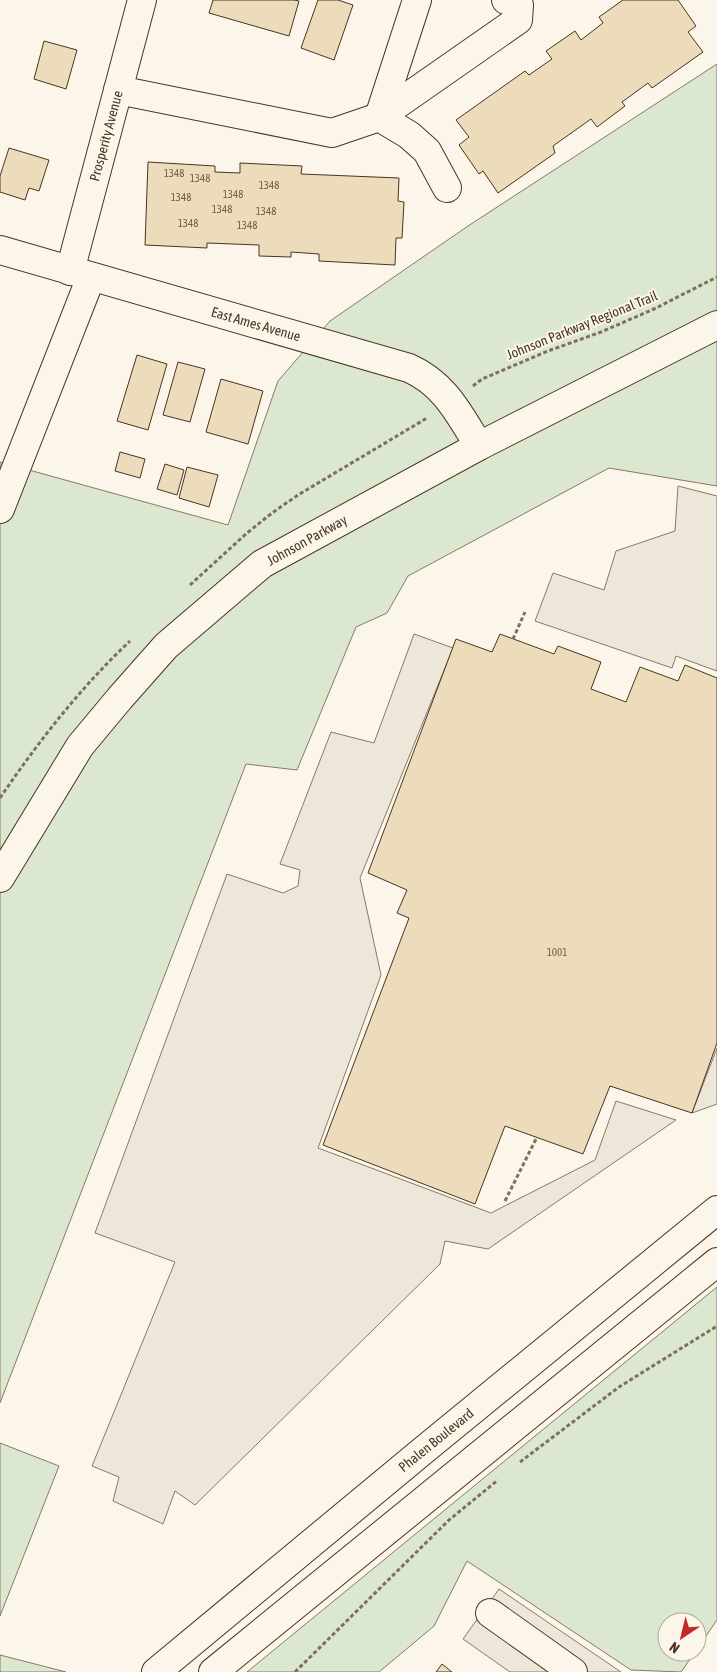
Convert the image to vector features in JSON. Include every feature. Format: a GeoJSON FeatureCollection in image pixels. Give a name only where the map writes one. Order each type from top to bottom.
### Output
{"type":"FeatureCollection","features":[{"type":"Feature","properties":{"kind":"street","name":"Prosperity Avenue"},"geometry":{"type":"LineString","coordinates":[[0,509],[80,274],[118,90],[142,0]]}},
{"type":"Feature","properties":{"kind":"street"},"geometry":{"type":"LineString","coordinates":[[378,117],[417,0]]}},
{"type":"Feature","properties":{"kind":"street"},"geometry":{"type":"LineString","coordinates":[[118,90],[332,133],[378,117],[518,20],[519,5],[506,0]]}},
{"type":"Feature","properties":{"kind":"street"},"geometry":{"type":"LineString","coordinates":[[378,117],[409,135],[427,151],[447,188]]}},
{"type":"Feature","properties":{"kind":"street","name":"East Ames Avenue"},"geometry":{"type":"LineString","coordinates":[[0,250],[409,368],[423,375],[436,385],[452,403],[479,446]]}},
{"type":"Feature","properties":{"kind":"street","name":"Johnson Parkway"},"geometry":{"type":"LineString","coordinates":[[0,878],[80,746],[166,646],[262,564],[479,446],[717,325]]}},
{"type":"Feature","properties":{"kind":"street","name":"Phalen Boulevard"},"geometry":{"type":"LineString","coordinates":[[156,1672],[717,1210]]}},
{"type":"Feature","properties":{"kind":"street"},"geometry":{"type":"LineString","coordinates":[[213,1672],[717,1262]]}},
{"type":"Feature","properties":{"kind":"street"},"geometry":{"type":"LineString","coordinates":[[490,1613],[573,1672]]}},
{"type":"Feature","properties":{"kind":"path","name":"Johnson Parkway Regional Trail"},"geometry":{"type":"LineString","coordinates":[[482,379],[548,351],[602,332],[654,309],[717,277]]}},
{"type":"Feature","properties":{"kind":"path"},"geometry":{"type":"LineString","coordinates":[[513,639],[525,612]]}},
{"type":"Feature","properties":{"kind":"path"},"geometry":{"type":"LineString","coordinates":[[0,798],[28,756],[122,648]]}},
{"type":"Feature","properties":{"kind":"path"},"geometry":{"type":"LineString","coordinates":[[505,1201],[537,1137]]}},
{"type":"Feature","properties":{"kind":"path"},"geometry":{"type":"LineString","coordinates":[[519,1462],[619,1387],[717,1326]]}},
{"type":"Feature","properties":{"kind":"path"},"geometry":{"type":"LineString","coordinates":[[294,1672],[449,1520],[505,1474]]}},
{"type":"Feature","properties":{"kind":"green space"},"geometry":{"type":"Polygon","coordinates":[[[717,64],[717,486],[609,468],[408,576],[387,613],[356,627],[297,770],[246,764],[0,1403],[0,462],[228,525],[278,381],[330,321],[468,226],[717,64]]]}},
{"type":"Feature","properties":{"kind":"green space"},"geometry":{"type":"Polygon","coordinates":[[[717,1287],[717,1620],[707,1634],[707,1612],[657,1612],[657,1662],[688,1662],[681,1672],[631,1670],[467,1561],[434,1626],[379,1672],[247,1672],[717,1287]]]}},
{"type":"Feature","properties":{"kind":"green space"},"geometry":{"type":"Polygon","coordinates":[[[0,1443],[59,1466],[0,1616],[0,1443]]]}},
{"type":"Feature","properties":{"kind":"green space"},"geometry":{"type":"Polygon","coordinates":[[[0,1655],[66,1672],[0,1672],[0,1655]]]}},
{"type":"Feature","properties":{"kind":"shaded area"},"geometry":{"type":"Polygon","coordinates":[[[678,486],[717,496],[717,671],[676,656],[672,668],[535,621],[553,573],[604,590],[616,551],[675,531],[678,486]]]}},
{"type":"Feature","properties":{"kind":"shaded area"},"geometry":{"type":"Polygon","coordinates":[[[414,634],[453,648],[360,878],[381,975],[318,1148],[491,1213],[595,1160],[616,1101],[676,1120],[488,1249],[445,1241],[440,1264],[195,1505],[175,1491],[163,1524],[113,1501],[119,1477],[92,1466],[175,1262],[95,1233],[227,874],[283,893],[298,886],[300,870],[280,864],[331,732],[374,743],[414,634]]]}},
{"type":"Feature","properties":{"kind":"shaded area"},"geometry":{"type":"Polygon","coordinates":[[[717,1048],[717,1104],[692,1113],[717,1048]]]}},
{"type":"Feature","properties":{"kind":"shaded area"},"geometry":{"type":"Polygon","coordinates":[[[499,1589],[621,1672],[510,1672],[463,1639],[499,1589]]]}},
{"type":"Feature","properties":{"kind":"building"},"geometry":{"type":"Polygon","coordinates":[[[213,0],[299,1],[289,36],[209,13],[213,0]]]}},
{"type":"Feature","properties":{"kind":"building"},"geometry":{"type":"Polygon","coordinates":[[[318,0],[338,0],[353,5],[334,60],[301,48],[318,0]]]}},
{"type":"Feature","properties":{"kind":"building"},"geometry":{"type":"Polygon","coordinates":[[[623,0],[678,0],[696,26],[688,32],[703,52],[652,88],[648,83],[622,102],[625,106],[597,127],[591,119],[553,146],[555,153],[498,193],[483,171],[479,174],[459,145],[469,137],[456,120],[525,71],[529,75],[552,59],[546,51],[575,31],[581,40],[603,23],[599,17],[623,0]]]}},
{"type":"Feature","properties":{"kind":"building"},"geometry":{"type":"Polygon","coordinates":[[[44,41],[77,50],[66,89],[34,79],[44,41]]]}},
{"type":"Feature","properties":{"kind":"building"},"geometry":{"type":"Polygon","coordinates":[[[9,148],[49,160],[39,191],[29,188],[25,200],[0,192],[0,176],[9,148]]]}},
{"type":"Feature","properties":{"kind":"building"},"geometry":{"type":"Polygon","coordinates":[[[148,162],[215,166],[215,172],[240,173],[240,163],[302,166],[301,174],[399,178],[398,201],[404,202],[402,238],[396,238],[395,265],[319,261],[319,254],[291,252],[291,257],[259,256],[259,245],[207,243],[207,248],[145,245],[148,162]]]}},
{"type":"Feature","properties":{"kind":"building"},"geometry":{"type":"Polygon","coordinates":[[[137,355],[167,364],[148,430],[117,421],[137,355]]]}},
{"type":"Feature","properties":{"kind":"building"},"geometry":{"type":"Polygon","coordinates":[[[178,362],[205,369],[190,422],[163,415],[178,362]]]}},
{"type":"Feature","properties":{"kind":"building"},"geometry":{"type":"Polygon","coordinates":[[[221,379],[263,391],[248,444],[206,432],[221,379]]]}},
{"type":"Feature","properties":{"kind":"building"},"geometry":{"type":"Polygon","coordinates":[[[120,452],[145,459],[140,478],[115,471],[120,452]]]}},
{"type":"Feature","properties":{"kind":"building"},"geometry":{"type":"Polygon","coordinates":[[[165,464],[184,470],[177,495],[157,489],[165,464]]]}},
{"type":"Feature","properties":{"kind":"building"},"geometry":{"type":"Polygon","coordinates":[[[187,467],[218,475],[209,507],[179,498],[187,467]]]}},
{"type":"Feature","properties":{"kind":"building"},"geometry":{"type":"Polygon","coordinates":[[[500,634],[554,654],[558,646],[601,662],[591,689],[626,702],[640,667],[678,681],[685,665],[717,678],[717,1043],[692,1113],[610,1086],[583,1154],[505,1126],[475,1204],[323,1145],[409,918],[397,913],[407,890],[368,873],[456,639],[492,652],[500,634]]]}},
{"type":"Feature","properties":{"kind":"building"},"geometry":{"type":"Polygon","coordinates":[[[442,1664],[452,1672],[436,1672],[442,1664]]]}}]}
